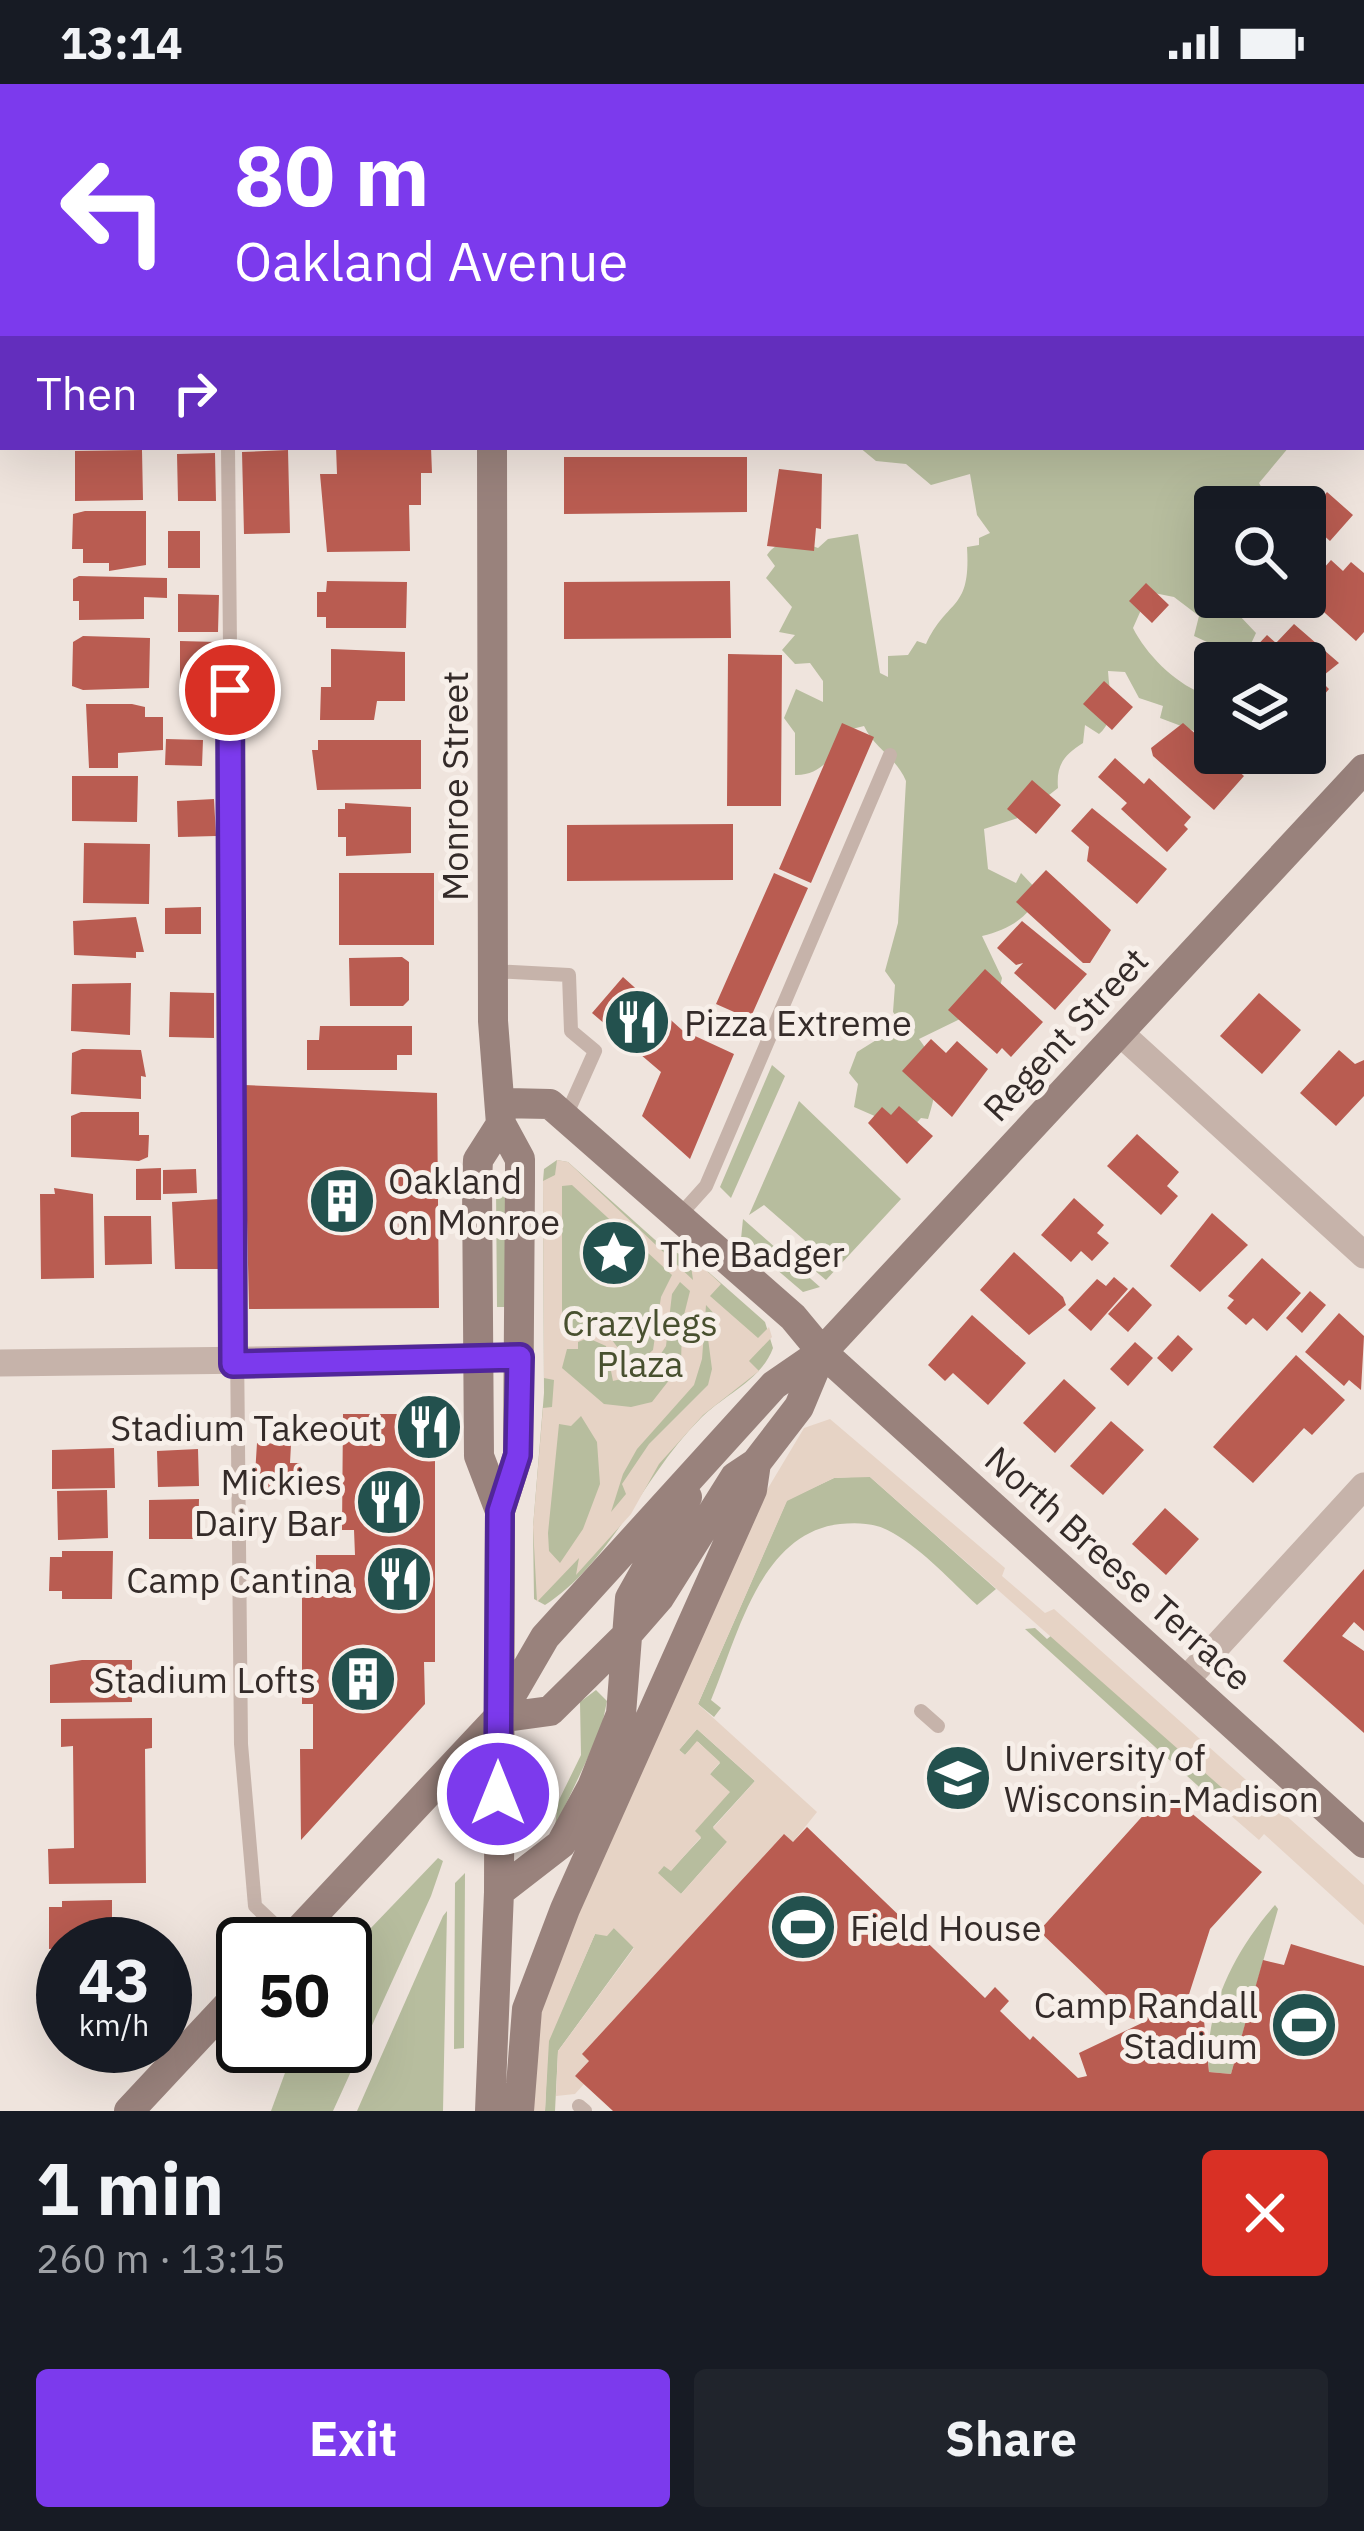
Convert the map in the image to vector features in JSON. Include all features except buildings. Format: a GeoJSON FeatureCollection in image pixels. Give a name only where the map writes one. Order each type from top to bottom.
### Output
{"type":"FeatureCollection","features":[{"type":"Feature","properties":{"kind":"main road","name":"Monroe Street"},"geometry":{"type":"LineString","coordinates":[[490,2111],[499,1892],[500,1511],[518,1455],[520,1357],[520,1159],[501,1114],[494,971],[492,450]]}},
{"type":"Feature","properties":{"kind":"main road","name":"Regent Street"},"geometry":{"type":"LineString","coordinates":[[311,1917],[498,1718],[545,1637],[774,1385],[822,1352],[1364,769]]}},
{"type":"Feature","properties":{"kind":"main road"},"geometry":{"type":"LineString","coordinates":[[501,1114],[550,1104],[566,1118]]}},
{"type":"Feature","properties":{"kind":"main road","name":"Monroe Street"},"geometry":{"type":"LineString","coordinates":[[500,1511],[479,1456],[478,1160],[501,1114]]}},
{"type":"Feature","properties":{"kind":"main road","name":"North Breese Terrace"},"geometry":{"type":"LineString","coordinates":[[566,1118],[793,1317],[822,1352],[1364,1843]]}},
{"type":"Feature","properties":{"kind":"main road","name":"Regent Street"},"geometry":{"type":"LineString","coordinates":[[498,1718],[550,1711],[625,1637],[658,1598],[735,1477],[756,1463],[799,1407],[822,1352]]}},
{"type":"Feature","properties":{"kind":"main road"},"geometry":{"type":"LineString","coordinates":[[519,2111],[527,2009],[565,1910],[752,1490],[756,1463]]}},
{"type":"Feature","properties":{"kind":"main road"},"geometry":{"type":"LineString","coordinates":[[499,1892],[561,1844],[592,1787],[621,1714],[630,1598],[680,1518],[697,1473]]}},
{"type":"Feature","properties":{"kind":"main road"},"geometry":{"type":"LineString","coordinates":[[129,2111],[216,2018]]}},
{"type":"Feature","properties":{"kind":"street"},"geometry":{"type":"LineString","coordinates":[[1119,1032],[1364,1255]]}},
{"type":"Feature","properties":{"kind":"street"},"geometry":{"type":"LineString","coordinates":[[0,1364],[520,1357]]}},
{"type":"Feature","properties":{"kind":"street"},"geometry":{"type":"LineString","coordinates":[[1185,1681],[1364,1486]]}},
{"type":"Feature","properties":{"kind":"lane"},"geometry":{"type":"LineString","coordinates":[[228,450],[233,1364],[241,1744],[255,1906],[265,1917]]}},
{"type":"Feature","properties":{"kind":"lane"},"geometry":{"type":"LineString","coordinates":[[679,1216],[706,1186],[890,755]]}},
{"type":"Feature","properties":{"kind":"lane"},"geometry":{"type":"LineString","coordinates":[[494,971],[569,975],[571,1031],[595,1052],[566,1118]]}},
{"type":"Feature","properties":{"kind":"lane"},"geometry":{"type":"LineString","coordinates":[[921,1711],[938,1726]]}},
{"type":"Feature","properties":{"kind":"green space"},"geometry":{"type":"Polygon","coordinates":[[[863,450],[1286,450],[1261,486],[1194,486],[1194,612],[1174,597],[1149,592],[1133,628],[1162,666],[1194,689],[1194,731],[1160,718],[1163,706],[1139,698],[1125,672],[1108,671],[1109,720],[1099,734],[1085,725],[1083,743],[1060,767],[1058,788],[1021,817],[984,829],[988,869],[1016,883],[1021,873],[1040,893],[1017,922],[982,936],[1002,978],[997,1001],[919,1039],[931,1059],[935,1087],[928,1119],[921,1118],[909,1131],[854,1107],[858,1084],[849,1073],[857,1052],[902,1024],[893,1012],[895,985],[885,971],[898,923],[906,781],[864,726],[844,731],[820,768],[795,775],[795,733],[784,718],[796,689],[823,702],[823,681],[810,663],[795,664],[782,650],[795,635],[779,632],[792,607],[766,578],[775,566],[767,555],[783,543],[818,548],[828,539],[858,534],[880,673],[888,677],[888,656],[908,655],[917,641],[926,644],[962,594],[967,547],[979,545],[979,538],[990,533],[977,515],[970,474],[931,485],[906,464],[876,461],[863,450]]]}},
{"type":"Feature","properties":{"kind":"green space"},"geometry":{"type":"Polygon","coordinates":[[[1198,618],[1242,618],[1256,633],[1252,642],[1207,642],[1194,636],[1198,618]]]}},
{"type":"Feature","properties":{"kind":"green space"},"geometry":{"type":"Polygon","coordinates":[[[772,1065],[785,1076],[731,1198],[720,1187],[772,1065]]]}},
{"type":"Feature","properties":{"kind":"green space"},"geometry":{"type":"Polygon","coordinates":[[[799,1101],[901,1199],[826,1280],[800,1258],[810,1245],[764,1205],[749,1215],[799,1101]]]}},
{"type":"Feature","properties":{"kind":"green space","name":"Crazylegs Plaza"},"geometry":{"type":"Polygon","coordinates":[[[557,1160],[568,1162],[663,1247],[696,1261],[765,1322],[773,1348],[760,1370],[709,1410],[680,1441],[590,1566],[545,1605],[534,1599],[533,1527],[544,1393],[543,1181],[544,1169],[557,1160]]]}},
{"type":"Feature","properties":{"kind":"green space"},"geometry":{"type":"Polygon","coordinates":[[[505,1187],[506,1307],[497,1307],[496,1188],[505,1187]]]}},
{"type":"Feature","properties":{"kind":"green space"},"geometry":{"type":"Polygon","coordinates":[[[743,1219],[820,1287],[803,1292],[741,1239],[743,1219]]]}},
{"type":"Feature","properties":{"kind":"green space"},"geometry":{"type":"Polygon","coordinates":[[[869,1476],[996,1589],[977,1605],[916,1548],[880,1527],[847,1523],[813,1532],[790,1546],[756,1591],[711,1700],[721,1708],[714,1717],[698,1704],[787,1500],[834,1478],[869,1476]]]}},
{"type":"Feature","properties":{"kind":"green space"},"geometry":{"type":"Polygon","coordinates":[[[1035,1628],[1047,1639],[1052,1635],[1239,1802],[1229,1814],[1025,1629],[1035,1628]]]}},
{"type":"Feature","properties":{"kind":"green space"},"geometry":{"type":"Polygon","coordinates":[[[596,1690],[607,1701],[601,1730],[555,1827],[558,1802],[581,1755],[580,1702],[596,1690]]]}},
{"type":"Feature","properties":{"kind":"green space"},"geometry":{"type":"Polygon","coordinates":[[[697,1729],[755,1781],[713,1827],[728,1841],[681,1894],[657,1873],[664,1865],[671,1870],[701,1838],[694,1831],[710,1774],[720,1763],[698,1742],[685,1755],[679,1750],[697,1729]]]}},
{"type":"Feature","properties":{"kind":"green space"},"geometry":{"type":"Polygon","coordinates":[[[438,1858],[443,1861],[372,2025],[372,1927],[438,1858]]]}},
{"type":"Feature","properties":{"kind":"green space"},"geometry":{"type":"Polygon","coordinates":[[[465,1873],[464,2048],[454,2049],[455,1883],[465,1873]]]}},
{"type":"Feature","properties":{"kind":"green space"},"geometry":{"type":"Polygon","coordinates":[[[1275,1905],[1278,1909],[1231,2074],[1209,2072],[1211,2026],[1225,1982],[1247,1941],[1275,1905]]]}},
{"type":"Feature","properties":{"kind":"green space"},"geometry":{"type":"Polygon","coordinates":[[[447,1911],[443,2111],[357,2111],[443,1916],[447,1911]]]}},
{"type":"Feature","properties":{"kind":"green space"},"geometry":{"type":"Polygon","coordinates":[[[613,1927],[634,1947],[558,2051],[555,2111],[545,2111],[548,2041],[595,1934],[613,1927]]]}},
{"type":"Feature","properties":{"kind":"green space"},"geometry":{"type":"Polygon","coordinates":[[[285,2073],[350,2073],[333,2111],[271,2111],[285,2073]]]}},
{"type":"Feature","properties":{"kind":"shaded area"},"geometry":{"type":"Polygon","coordinates":[[[557,1160],[568,1162],[693,1280],[690,1258],[721,1284],[710,1296],[758,1338],[769,1327],[772,1337],[749,1361],[759,1371],[703,1415],[659,1464],[631,1514],[576,1575],[579,1558],[537,1602],[533,1527],[543,1408],[552,1407],[554,1380],[544,1378],[543,1181],[555,1175],[557,1160]],[[572,1185],[562,1186],[562,1332],[606,1332],[618,1348],[621,1369],[634,1367],[653,1350],[661,1297],[672,1275],[647,1252],[629,1264],[642,1249],[572,1185]],[[680,1282],[672,1294],[666,1346],[649,1372],[613,1381],[606,1346],[588,1338],[578,1342],[578,1349],[567,1349],[562,1368],[604,1404],[631,1407],[652,1402],[681,1365],[682,1323],[690,1291],[680,1282]],[[706,1305],[702,1359],[694,1385],[637,1449],[623,1474],[611,1512],[626,1494],[622,1484],[649,1444],[708,1385],[712,1369],[707,1331],[719,1319],[706,1305]],[[581,1416],[571,1426],[559,1424],[548,1533],[549,1551],[560,1563],[583,1529],[600,1484],[597,1442],[581,1416]]]}},
{"type":"Feature","properties":{"kind":"shaded area"},"geometry":{"type":"Polygon","coordinates":[[[830,1419],[1005,1568],[1002,1576],[1045,1613],[1054,1609],[1364,1885],[1364,1925],[1264,1834],[1259,1840],[1229,1814],[1238,1802],[870,1477],[834,1478],[787,1501],[698,1704],[817,1812],[793,1842],[783,1835],[583,2053],[589,2061],[575,2076],[584,2084],[575,2094],[556,2096],[558,2051],[634,1948],[614,1928],[607,1936],[595,1934],[549,2041],[545,2111],[527,2111],[535,2017],[734,1545],[804,1428],[830,1419]],[[697,1729],[679,1750],[685,1755],[697,1741],[720,1762],[710,1774],[730,1792],[695,1831],[701,1837],[671,1871],[664,1866],[658,1873],[681,1894],[727,1842],[713,1828],[755,1781],[697,1729]]]}},
{"type":"Feature","properties":{"kind":"place","name":"Pizza Extreme"},"geometry":{"type":"Point","coordinates":[637,1022]}},
{"type":"Feature","properties":{"kind":"place","name":"Oakland on Monroe"},"geometry":{"type":"Point","coordinates":[342,1201]}},
{"type":"Feature","properties":{"kind":"place","name":"The Badger"},"geometry":{"type":"Point","coordinates":[614,1253]}},
{"type":"Feature","properties":{"kind":"place","name":"Stadium Takeout"},"geometry":{"type":"Point","coordinates":[429,1427]}},
{"type":"Feature","properties":{"kind":"place","name":"Mickies Dairy Bar"},"geometry":{"type":"Point","coordinates":[389,1502]}},
{"type":"Feature","properties":{"kind":"place","name":"Camp Cantina"},"geometry":{"type":"Point","coordinates":[399,1579]}},
{"type":"Feature","properties":{"kind":"place","name":"Stadium Lofts"},"geometry":{"type":"Point","coordinates":[363,1679]}},
{"type":"Feature","properties":{"kind":"place","name":"University of Wisconsin-Madison"},"geometry":{"type":"Point","coordinates":[958,1778]}},
{"type":"Feature","properties":{"kind":"place","name":"Field House"},"geometry":{"type":"Point","coordinates":[803,1927]}},
{"type":"Feature","properties":{"kind":"place","name":"Camp Randall Stadium"},"geometry":{"type":"Point","coordinates":[1304,2025]}},
{"type":"Feature","properties":{"kind":"route"},"geometry":{"type":"LineString","coordinates":[[230,690],[233,1364],[520,1357],[518,1455],[500,1511],[498,1794]]}}]}
